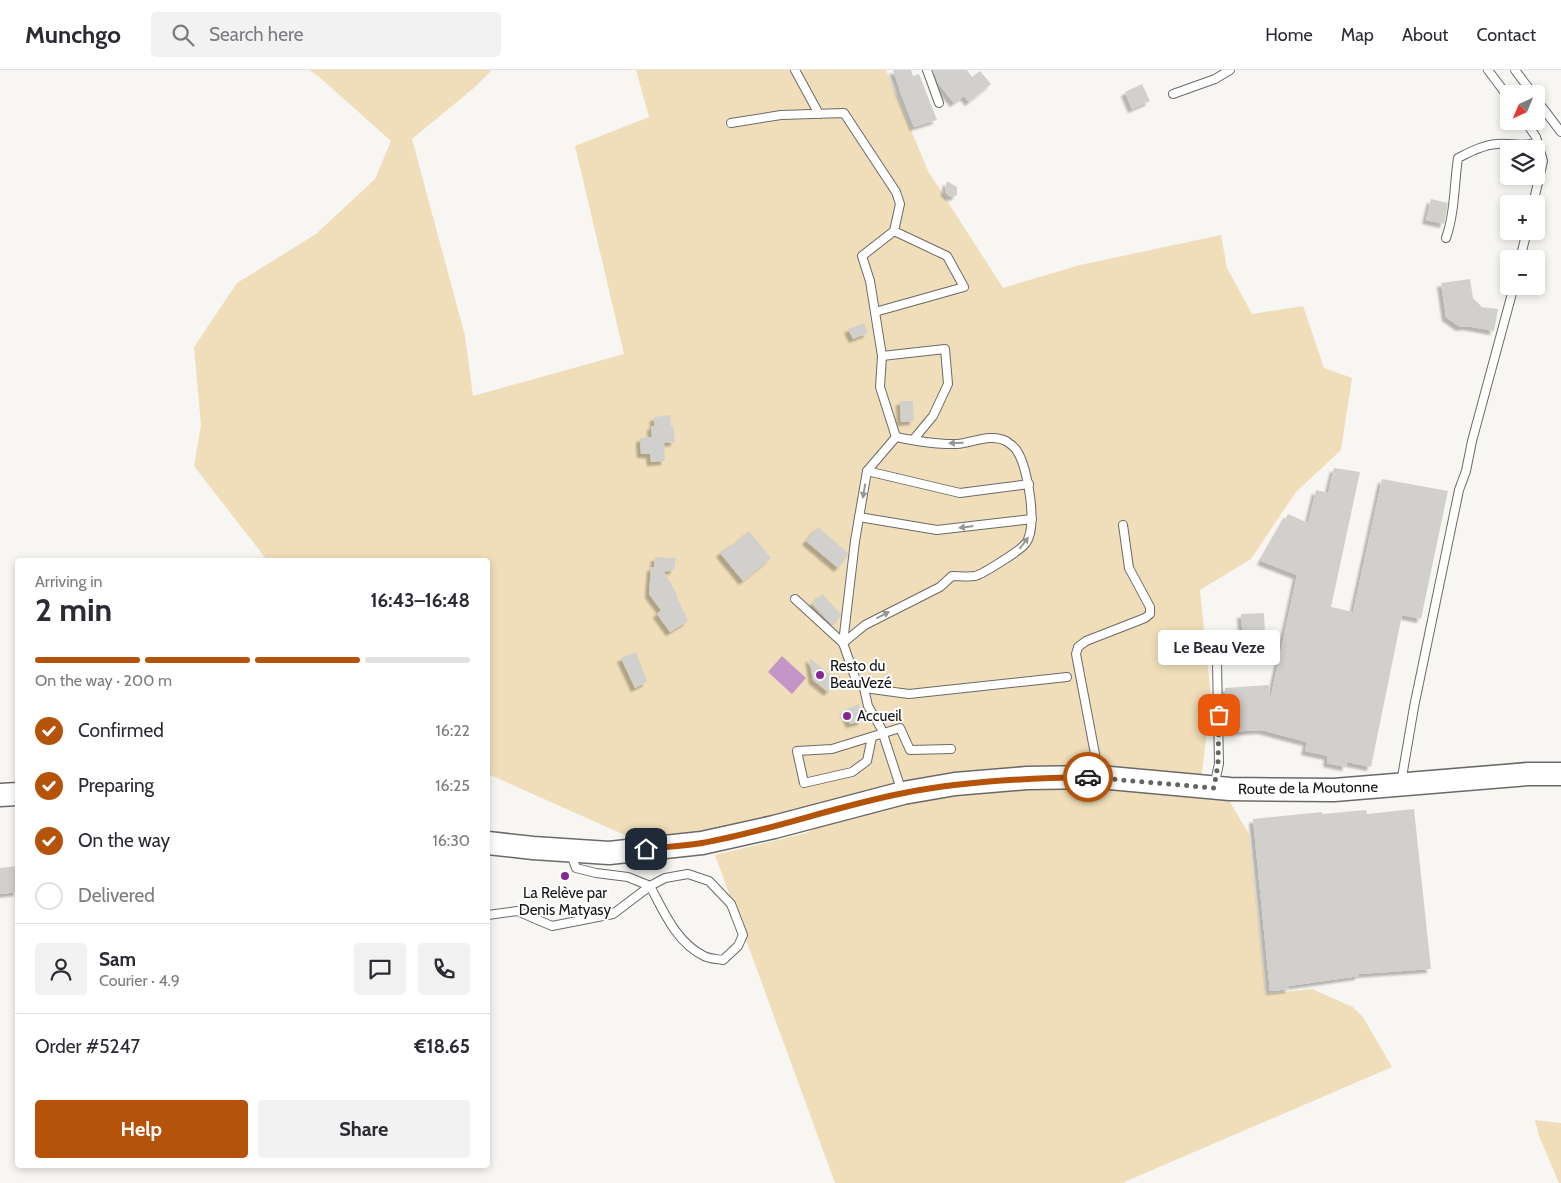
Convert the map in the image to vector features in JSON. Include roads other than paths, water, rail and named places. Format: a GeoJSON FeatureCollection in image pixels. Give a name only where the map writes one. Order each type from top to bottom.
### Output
{"type":"FeatureCollection","features":[{"type":"Feature","properties":{"kind":"main road","name":"Route de la Moutonne"},"geometry":{"type":"LineString","coordinates":[[490,843],[609,853],[702,843],[774,827],[903,793],[956,784],[1028,778],[1099,777],[1230,789],[1334,790],[1528,774],[1561,774]]}},
{"type":"Feature","properties":{"kind":"main road"},"geometry":{"type":"LineString","coordinates":[[0,795],[15,794]]}},
{"type":"Feature","properties":{"kind":"lane"},"geometry":{"type":"LineString","coordinates":[[795,70],[819,114]]}},
{"type":"Feature","properties":{"kind":"lane"},"geometry":{"type":"LineString","coordinates":[[927,70],[939,103]]}},
{"type":"Feature","properties":{"kind":"lane"},"geometry":{"type":"LineString","coordinates":[[1173,94],[1215,79],[1230,70]]}},
{"type":"Feature","properties":{"kind":"lane"},"geometry":{"type":"LineString","coordinates":[[1488,70],[1500,86]]}},
{"type":"Feature","properties":{"kind":"lane"},"geometry":{"type":"LineString","coordinates":[[1515,70],[1526,85]]}},
{"type":"Feature","properties":{"kind":"lane"},"geometry":{"type":"LineString","coordinates":[[1545,111],[1561,132]]}},
{"type":"Feature","properties":{"kind":"lane"},"geometry":{"type":"LineString","coordinates":[[731,123],[781,115],[844,113],[896,192],[900,204],[894,231],[862,256],[870,280],[882,356],[880,386],[896,437]]}},
{"type":"Feature","properties":{"kind":"lane"},"geometry":{"type":"LineString","coordinates":[[1446,238],[1454,208],[1458,158],[1473,151],[1495,144],[1500,144]]}},
{"type":"Feature","properties":{"kind":"lane"},"geometry":{"type":"LineString","coordinates":[[875,312],[964,287],[947,256],[894,231]]}},
{"type":"Feature","properties":{"kind":"lane"},"geometry":{"type":"LineString","coordinates":[[1400,784],[1458,490],[1466,471],[1472,441],[1512,295]]}},
{"type":"Feature","properties":{"kind":"lane"},"geometry":{"type":"LineString","coordinates":[[882,356],[945,349],[948,384],[933,416],[913,440]]}},
{"type":"Feature","properties":{"kind":"lane"},"geometry":{"type":"LineString","coordinates":[[843,642],[865,625],[940,588],[952,576],[976,576],[1014,554],[1026,542],[1032,519],[1029,484],[1017,450],[1005,440],[993,438],[957,444],[896,437]]}},
{"type":"Feature","properties":{"kind":"lane"},"geometry":{"type":"LineString","coordinates":[[896,437],[867,471],[859,517],[843,642],[856,680],[864,688],[868,706],[883,732],[903,793]]}},
{"type":"Feature","properties":{"kind":"lane"},"geometry":{"type":"LineString","coordinates":[[867,471],[960,493],[1029,484]]}},
{"type":"Feature","properties":{"kind":"lane"},"geometry":{"type":"LineString","coordinates":[[859,517],[937,530],[1032,519]]}},
{"type":"Feature","properties":{"kind":"lane"},"geometry":{"type":"LineString","coordinates":[[1099,777],[1076,654],[1078,647],[1086,642],[1145,618],[1150,614],[1150,607],[1130,568],[1124,525]]}},
{"type":"Feature","properties":{"kind":"lane"},"geometry":{"type":"LineString","coordinates":[[795,599],[843,642]]}},
{"type":"Feature","properties":{"kind":"lane"},"geometry":{"type":"LineString","coordinates":[[1214,788],[1218,764],[1217,663],[1227,646]]}},
{"type":"Feature","properties":{"kind":"lane"},"geometry":{"type":"LineString","coordinates":[[864,688],[909,694],[1066,678]]}},
{"type":"Feature","properties":{"kind":"lane"},"geometry":{"type":"LineString","coordinates":[[872,738],[867,761],[852,772],[804,783],[797,751],[832,749],[900,728],[910,750],[951,749]]}},
{"type":"Feature","properties":{"kind":"lane"},"geometry":{"type":"LineString","coordinates":[[490,915],[518,911],[552,926],[613,914],[650,886],[665,878],[688,874],[709,881],[731,904],[743,935],[738,946],[723,960],[706,957],[687,945],[672,927],[650,886],[628,877],[596,873],[576,868],[569,850]]}},
{"type":"Feature","properties":{"kind":"place","name":"Resto du BeauVezé"},"geometry":{"type":"Point","coordinates":[820,675]}},
{"type":"Feature","properties":{"kind":"place","name":"Le Beau Veze"},"geometry":{"type":"Point","coordinates":[1219,715]}},
{"type":"Feature","properties":{"kind":"place","name":"Accueil"},"geometry":{"type":"Point","coordinates":[847,716]}},
{"type":"Feature","properties":{"kind":"place","name":"La Relève par Denis Matyasy"},"geometry":{"type":"Point","coordinates":[565,876]}}]}
